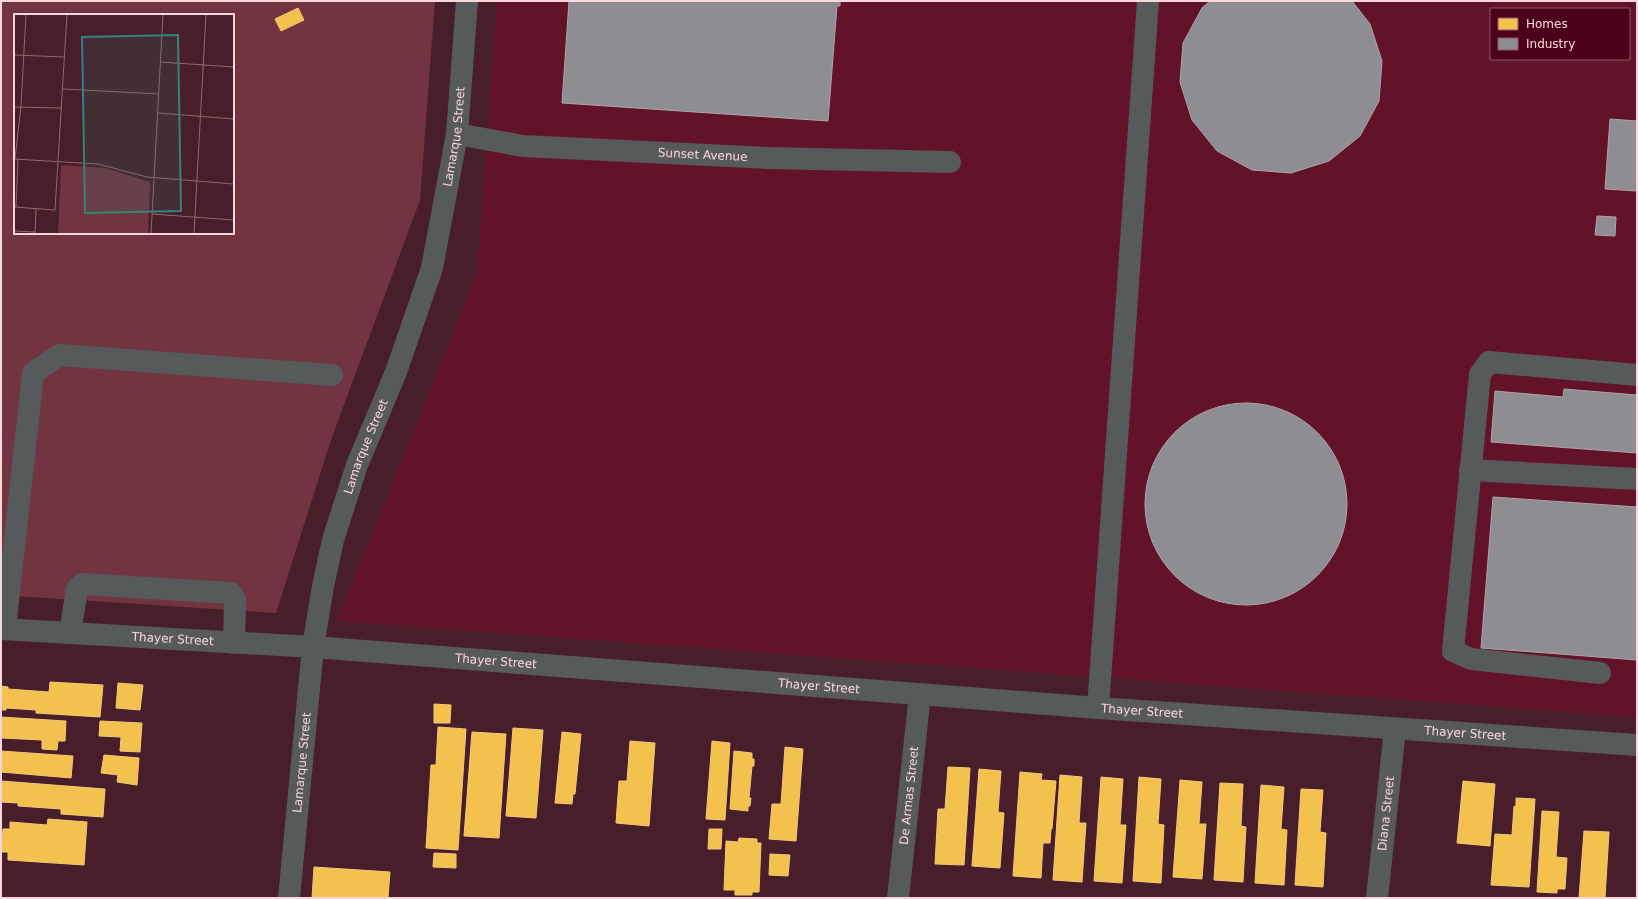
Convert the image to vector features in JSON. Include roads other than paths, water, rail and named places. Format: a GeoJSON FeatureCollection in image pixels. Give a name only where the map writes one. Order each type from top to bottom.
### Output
{"type":"FeatureCollection","features":[{"type":"Feature","properties":{"kind":"street","name":"Lamarque Street"},"geometry":{"type":"LineString","coordinates":[[289,898],[313,647],[333,540],[357,464],[396,372],[432,268],[457,134],[467,1]]}},
{"type":"Feature","properties":{"kind":"street"},"geometry":{"type":"LineString","coordinates":[[1098,708],[1148,1]]}},
{"type":"Feature","properties":{"kind":"street","name":"Sunset Avenue"},"geometry":{"type":"LineString","coordinates":[[457,134],[523,146],[768,158],[950,162]]}},
{"type":"Feature","properties":{"kind":"street"},"geometry":{"type":"LineString","coordinates":[[3,629],[33,373],[60,355],[332,375]]}},
{"type":"Feature","properties":{"kind":"street"},"geometry":{"type":"LineString","coordinates":[[1600,673],[1471,659],[1453,651],[1480,374],[1489,362],[1637,375]]}},
{"type":"Feature","properties":{"kind":"street"},"geometry":{"type":"LineString","coordinates":[[1470,470],[1637,479]]}},
{"type":"Feature","properties":{"kind":"street"},"geometry":{"type":"LineString","coordinates":[[70,633],[77,589],[82,584],[231,592],[235,599],[234,643]]}},
{"type":"Feature","properties":{"kind":"street","name":"Thayer Street"},"geometry":{"type":"LineString","coordinates":[[3,629],[313,647],[1098,708],[1637,745]]}},
{"type":"Feature","properties":{"kind":"street","name":"De Armas Street"},"geometry":{"type":"LineString","coordinates":[[898,898],[920,694]]}},
{"type":"Feature","properties":{"kind":"street","name":"Diana Street"},"geometry":{"type":"LineString","coordinates":[[1378,898],[1395,729]]}}]}
